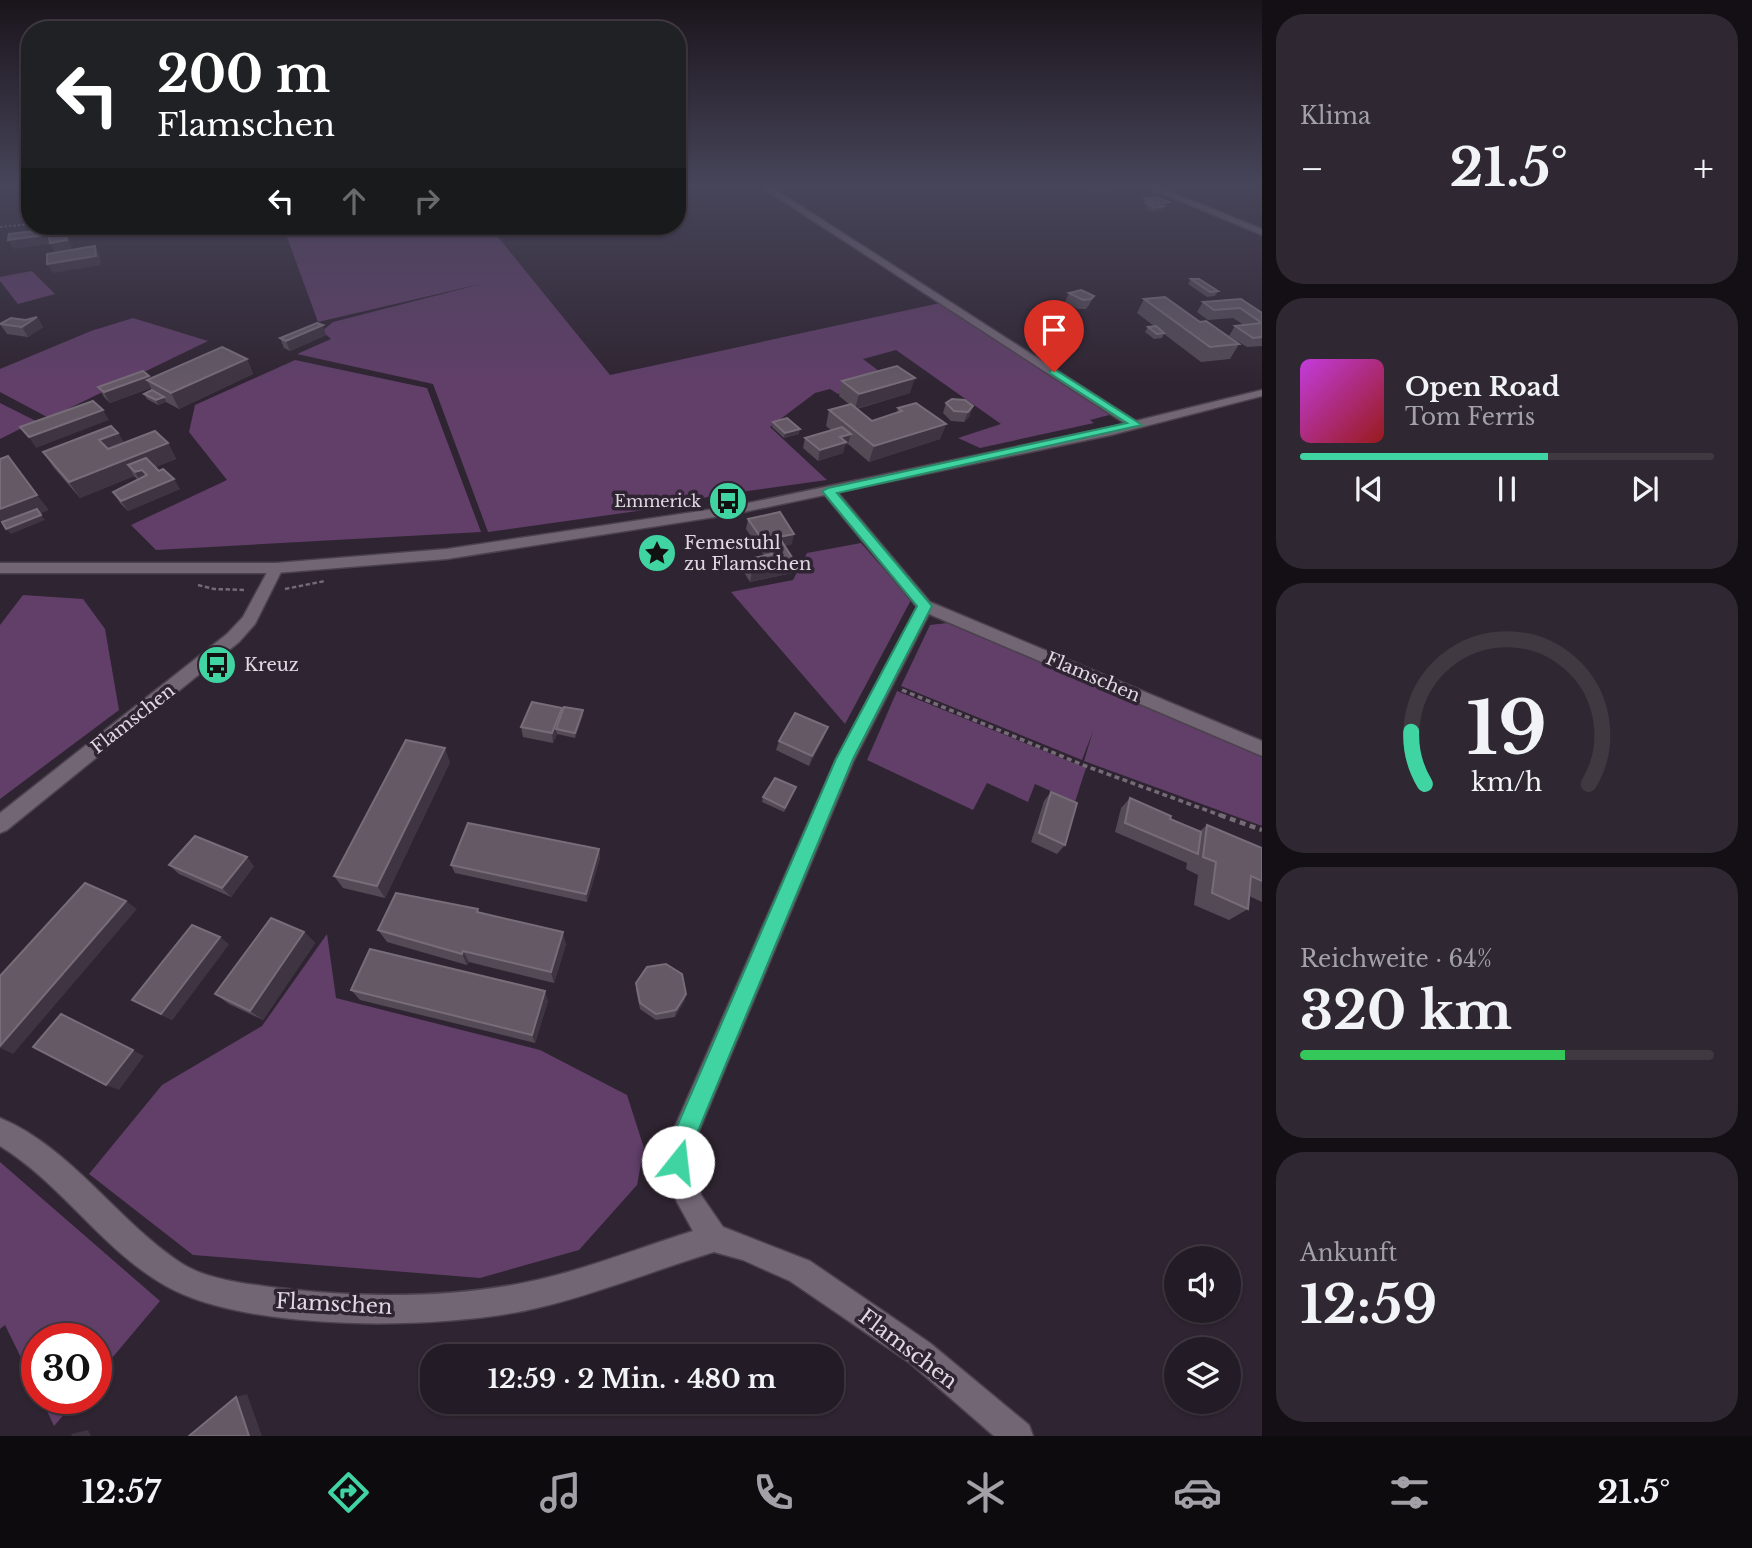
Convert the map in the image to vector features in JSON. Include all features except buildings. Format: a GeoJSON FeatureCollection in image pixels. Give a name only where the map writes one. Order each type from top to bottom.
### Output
{"type":"FeatureCollection","features":[{"type":"Feature","properties":{"kind":"street"},"geometry":{"type":"LineString","coordinates":[[866,252],[1136,425]]}},
{"type":"Feature","properties":{"kind":"street"},"geometry":{"type":"LineString","coordinates":[[0,568],[276,568],[460,552],[657,523],[828,491],[1136,425],[1262,393]]}},
{"type":"Feature","properties":{"kind":"street","name":"Flamschen"},"geometry":{"type":"LineString","coordinates":[[828,491],[925,606],[1262,749]]}},
{"type":"Feature","properties":{"kind":"street","name":"Flamschen"},"geometry":{"type":"LineString","coordinates":[[0,824],[233,638],[253,613],[276,568]]}},
{"type":"Feature","properties":{"kind":"street"},"geometry":{"type":"LineString","coordinates":[[714,1238],[690,1202],[678,1162],[686,1131],[845,759],[925,606]]}},
{"type":"Feature","properties":{"kind":"street","name":"Flamschen"},"geometry":{"type":"LineString","coordinates":[[0,1131],[40,1157],[102,1217],[180,1278],[258,1300],[300,1306],[412,1307],[485,1304],[536,1294],[655,1254],[714,1238],[744,1247],[800,1271],[920,1353],[1018,1436]]}},
{"type":"Feature","properties":{"kind":"path"},"geometry":{"type":"LineString","coordinates":[[902,690],[1083,765],[1262,830]]}},
{"type":"Feature","properties":{"kind":"shaded area"},"geometry":{"type":"Polygon","coordinates":[[[292,252],[510,252],[610,375],[940,303],[1113,414],[1090,420],[1094,423],[980,448],[958,438],[1001,424],[896,350],[863,359],[891,380],[838,394],[830,389],[815,393],[770,427],[827,480],[712,496],[659,508],[488,532],[433,384],[297,354],[331,339],[322,331],[333,322],[485,283],[318,322],[292,252]]]}},
{"type":"Feature","properties":{"kind":"shaded area"},"geometry":{"type":"Polygon","coordinates":[[[32,271],[55,294],[18,304],[0,281],[0,277],[32,271]]]}},
{"type":"Feature","properties":{"kind":"shaded area"},"geometry":{"type":"Polygon","coordinates":[[[133,318],[208,341],[49,418],[0,392],[0,369],[91,331],[133,318]]]}},
{"type":"Feature","properties":{"kind":"shaded area"},"geometry":{"type":"Polygon","coordinates":[[[295,360],[427,388],[481,532],[156,550],[131,525],[227,480],[189,432],[195,405],[295,360]]]}},
{"type":"Feature","properties":{"kind":"shaded area"},"geometry":{"type":"Polygon","coordinates":[[[0,403],[36,421],[0,439],[0,403]]]}},
{"type":"Feature","properties":{"kind":"shaded area"},"geometry":{"type":"Polygon","coordinates":[[[861,543],[911,600],[845,724],[731,592],[793,580],[807,553],[861,543]]]}},
{"type":"Feature","properties":{"kind":"shaded area"},"geometry":{"type":"Polygon","coordinates":[[[23,595],[83,599],[105,629],[119,710],[0,799],[0,625],[23,595]]]}},
{"type":"Feature","properties":{"kind":"shaded area"},"geometry":{"type":"Polygon","coordinates":[[[947,623],[1262,756],[1262,826],[1084,761],[1093,731],[1082,760],[901,686],[930,625],[947,623]]]}},
{"type":"Feature","properties":{"kind":"shaded area"},"geometry":{"type":"Polygon","coordinates":[[[897,691],[1086,768],[1075,802],[1035,784],[1028,802],[987,783],[973,810],[867,760],[897,691]]]}},
{"type":"Feature","properties":{"kind":"shaded area"},"geometry":{"type":"Polygon","coordinates":[[[327,934],[336,998],[540,1050],[627,1095],[644,1148],[637,1185],[579,1250],[480,1278],[193,1255],[89,1174],[162,1085],[262,1026],[327,934]]]}},
{"type":"Feature","properties":{"kind":"shaded area"},"geometry":{"type":"Polygon","coordinates":[[[0,1162],[160,1301],[112,1358],[112,1323],[21,1323],[21,1358],[5,1325],[0,1329],[0,1162]]]}},
{"type":"Feature","properties":{"kind":"shaded area"},"geometry":{"type":"Polygon","coordinates":[[[48,1414],[64,1414],[54,1426],[48,1414]]]}},
{"type":"Feature","properties":{"kind":"place","name":"Emmerick"},"geometry":{"type":"Point","coordinates":[728,501]}},
{"type":"Feature","properties":{"kind":"place","name":"Femestuhl zu Flamschen"},"geometry":{"type":"Point","coordinates":[657,553]}},
{"type":"Feature","properties":{"kind":"place","name":"Kreuz"},"geometry":{"type":"Point","coordinates":[217,665]}},
{"type":"Feature","properties":{"kind":"route"},"geometry":{"type":"LineString","coordinates":[[678,1162],[686,1131],[845,759],[925,606],[828,491],[1136,425],[1054,372]]}}]}
